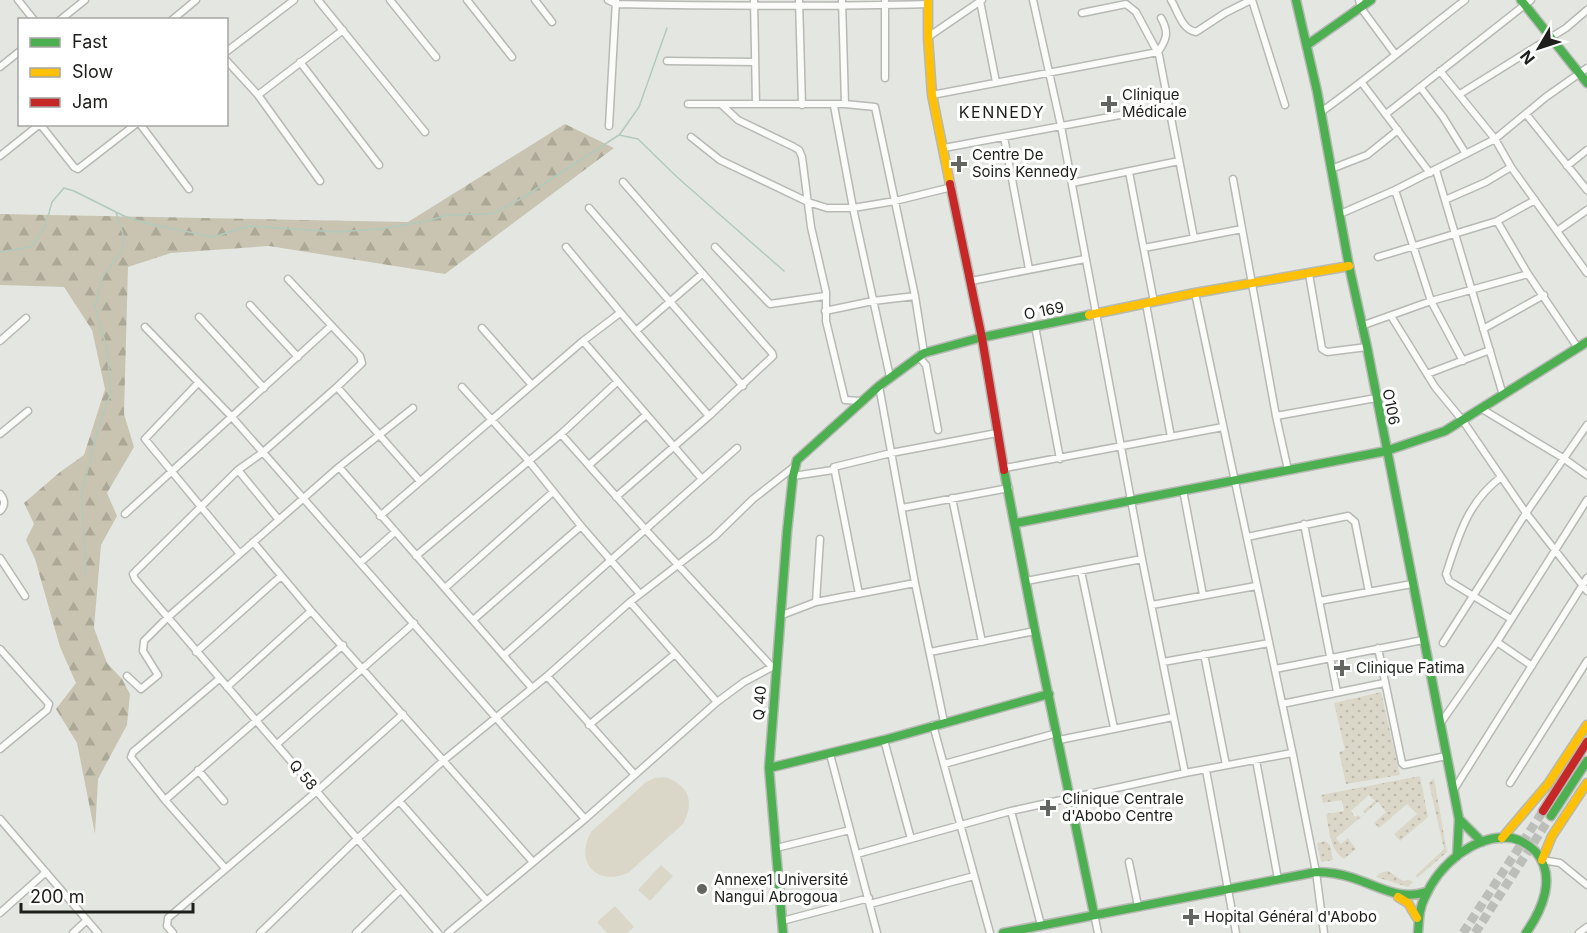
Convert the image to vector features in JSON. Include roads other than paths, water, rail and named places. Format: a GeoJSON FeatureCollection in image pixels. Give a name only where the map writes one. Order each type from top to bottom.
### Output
{"type":"FeatureCollection","features":[{"type":"Feature","properties":{"kind":"street"},"geometry":{"type":"LineString","coordinates":[[18,0],[32,18]]}},
{"type":"Feature","properties":{"kind":"street"},"geometry":{"type":"LineString","coordinates":[[62,18],[85,0]]}},
{"type":"Feature","properties":{"kind":"street"},"geometry":{"type":"LineString","coordinates":[[174,18],[196,0]]}},
{"type":"Feature","properties":{"kind":"street"},"geometry":{"type":"LineString","coordinates":[[228,50],[294,0]]}},
{"type":"Feature","properties":{"kind":"street"},"geometry":{"type":"LineString","coordinates":[[318,0],[424,132]]}},
{"type":"Feature","properties":{"kind":"street"},"geometry":{"type":"LineString","coordinates":[[390,0],[436,57]]}},
{"type":"Feature","properties":{"kind":"street"},"geometry":{"type":"LineString","coordinates":[[467,0],[512,57]]}},
{"type":"Feature","properties":{"kind":"street"},"geometry":{"type":"LineString","coordinates":[[535,0],[552,22]]}},
{"type":"Feature","properties":{"kind":"street"},"geometry":{"type":"LineString","coordinates":[[608,0],[660,3],[928,2],[928,37],[933,95],[982,338],[1035,631],[1098,933]]}},
{"type":"Feature","properties":{"kind":"street"},"geometry":{"type":"LineString","coordinates":[[1033,0],[1061,126],[1095,315],[1185,774]]}},
{"type":"Feature","properties":{"kind":"street"},"geometry":{"type":"LineString","coordinates":[[1171,0],[1182,22],[1191,31],[1196,32],[1251,0],[1285,105]]}},
{"type":"Feature","properties":{"kind":"street","name":"O106"},"geometry":{"type":"LineString","coordinates":[[1296,0],[1332,169],[1349,266],[1367,347],[1459,819],[1457,856]]}},
{"type":"Feature","properties":{"kind":"street"},"geometry":{"type":"LineString","coordinates":[[1307,45],[1360,4],[1371,0]]}},
{"type":"Feature","properties":{"kind":"street"},"geometry":{"type":"LineString","coordinates":[[1320,112],[1362,82],[1465,0]]}},
{"type":"Feature","properties":{"kind":"street"},"geometry":{"type":"LineString","coordinates":[[928,37],[981,1],[996,82]]}},
{"type":"Feature","properties":{"kind":"street"},"geometry":{"type":"LineString","coordinates":[[609,126],[616,2]]}},
{"type":"Feature","properties":{"kind":"street"},"geometry":{"type":"LineString","coordinates":[[1386,114],[1526,2],[1550,38],[1583,71],[1587,83]]}},
{"type":"Feature","properties":{"kind":"street"},"geometry":{"type":"LineString","coordinates":[[754,3],[756,104]]}},
{"type":"Feature","properties":{"kind":"street"},"geometry":{"type":"LineString","coordinates":[[799,3],[802,105]]}},
{"type":"Feature","properties":{"kind":"street"},"geometry":{"type":"LineString","coordinates":[[885,3],[885,78]]}},
{"type":"Feature","properties":{"kind":"street"},"geometry":{"type":"LineString","coordinates":[[842,4],[845,104]]}},
{"type":"Feature","properties":{"kind":"street"},"geometry":{"type":"LineString","coordinates":[[1360,4],[1395,54]]}},
{"type":"Feature","properties":{"kind":"street"},"geometry":{"type":"LineString","coordinates":[[1082,13],[1130,5],[1158,52],[1194,238]]}},
{"type":"Feature","properties":{"kind":"street"},"geometry":{"type":"LineString","coordinates":[[1460,94],[1566,28],[1587,10]]}},
{"type":"Feature","properties":{"kind":"street"},"geometry":{"type":"LineString","coordinates":[[933,95],[1158,52],[1167,33],[1161,18]]}},
{"type":"Feature","properties":{"kind":"street"},"geometry":{"type":"LineString","coordinates":[[258,95],[343,30]]}},
{"type":"Feature","properties":{"kind":"street"},"geometry":{"type":"LineString","coordinates":[[0,67],[18,53]]}},
{"type":"Feature","properties":{"kind":"street"},"geometry":{"type":"LineString","coordinates":[[667,61],[755,62]]}},
{"type":"Feature","properties":{"kind":"street"},"geometry":{"type":"LineString","coordinates":[[228,62],[258,95],[320,181]]}},
{"type":"Feature","properties":{"kind":"street"},"geometry":{"type":"LineString","coordinates":[[300,62],[379,165]]}},
{"type":"Feature","properties":{"kind":"street"},"geometry":{"type":"LineString","coordinates":[[1440,71],[1495,139],[1511,167],[1587,273]]}},
{"type":"Feature","properties":{"kind":"street"},"geometry":{"type":"LineString","coordinates":[[1340,214],[1395,190],[1495,139],[1546,97],[1583,71]]}},
{"type":"Feature","properties":{"kind":"street"},"geometry":{"type":"LineString","coordinates":[[1362,82],[1433,171],[1445,200],[1503,395]]}},
{"type":"Feature","properties":{"kind":"street"},"geometry":{"type":"LineString","coordinates":[[1420,87],[1443,117],[1466,154]]}},
{"type":"Feature","properties":{"kind":"street"},"geometry":{"type":"LineString","coordinates":[[688,104],[875,106],[915,296],[921,355],[926,366],[938,430]]}},
{"type":"Feature","properties":{"kind":"street"},"geometry":{"type":"LineString","coordinates":[[722,105],[738,120],[799,150],[802,157],[815,251],[826,292],[825,311],[844,398],[847,401],[861,401]]}},
{"type":"Feature","properties":{"kind":"street"},"geometry":{"type":"LineString","coordinates":[[834,106],[853,208],[890,377]]}},
{"type":"Feature","properties":{"kind":"street"},"geometry":{"type":"LineString","coordinates":[[944,148],[1168,106]]}},
{"type":"Feature","properties":{"kind":"street"},"geometry":{"type":"LineString","coordinates":[[1526,114],[1587,190]]}},
{"type":"Feature","properties":{"kind":"street"},"geometry":{"type":"LineString","coordinates":[[0,156],[38,126]]}},
{"type":"Feature","properties":{"kind":"street"},"geometry":{"type":"LineString","coordinates":[[42,126],[78,169],[135,126]]}},
{"type":"Feature","properties":{"kind":"street"},"geometry":{"type":"LineString","coordinates":[[140,126],[189,189]]}},
{"type":"Feature","properties":{"kind":"street"},"geometry":{"type":"LineString","coordinates":[[1332,169],[1367,155],[1398,130]]}},
{"type":"Feature","properties":{"kind":"street"},"geometry":{"type":"LineString","coordinates":[[691,137],[720,160],[808,202],[827,208],[853,208],[895,201],[952,187]]}},
{"type":"Feature","properties":{"kind":"street"},"geometry":{"type":"LineString","coordinates":[[1004,137],[1029,269]]}},
{"type":"Feature","properties":{"kind":"street"},"geometry":{"type":"LineString","coordinates":[[1567,166],[1587,150]]}},
{"type":"Feature","properties":{"kind":"street"},"geometry":{"type":"LineString","coordinates":[[1072,183],[1179,161]]}},
{"type":"Feature","properties":{"kind":"street"},"geometry":{"type":"LineString","coordinates":[[1445,200],[1486,182],[1511,167]]}},
{"type":"Feature","properties":{"kind":"street"},"geometry":{"type":"LineString","coordinates":[[1129,172],[1144,248],[1150,303],[1171,437]]}},
{"type":"Feature","properties":{"kind":"street"},"geometry":{"type":"LineString","coordinates":[[1233,178],[1288,470]]}},
{"type":"Feature","properties":{"kind":"street"},"geometry":{"type":"LineString","coordinates":[[616,497],[743,386],[771,360],[772,353],[623,182]]}},
{"type":"Feature","properties":{"kind":"street"},"geometry":{"type":"LineString","coordinates":[[1395,190],[1431,301],[1462,361]]}},
{"type":"Feature","properties":{"kind":"street"},"geometry":{"type":"LineString","coordinates":[[1378,256],[1497,221],[1535,200]]}},
{"type":"Feature","properties":{"kind":"street"},"geometry":{"type":"LineString","coordinates":[[589,208],[743,386]]}},
{"type":"Feature","properties":{"kind":"street"},"geometry":{"type":"LineString","coordinates":[[1557,231],[1587,210]]}},
{"type":"Feature","properties":{"kind":"street"},"geometry":{"type":"LineString","coordinates":[[1497,221],[1528,274],[1578,348]]}},
{"type":"Feature","properties":{"kind":"street"},"geometry":{"type":"LineString","coordinates":[[1144,248],[1242,229]]}},
{"type":"Feature","properties":{"kind":"street"},"geometry":{"type":"LineString","coordinates":[[566,247],[709,416]]}},
{"type":"Feature","properties":{"kind":"street"},"geometry":{"type":"LineString","coordinates":[[715,247],[770,304],[825,296]]}},
{"type":"Feature","properties":{"kind":"street"},"geometry":{"type":"LineString","coordinates":[[971,281],[1085,259]]}},
{"type":"Feature","properties":{"kind":"street","name":"O 169"},"geometry":{"type":"LineString","coordinates":[[795,466],[797,460],[861,401],[921,355],[1035,326],[1195,293],[1349,266]]}},
{"type":"Feature","properties":{"kind":"street"},"geometry":{"type":"LineString","coordinates":[[1309,273],[1322,349],[1327,352],[1367,347]]}},
{"type":"Feature","properties":{"kind":"street"},"geometry":{"type":"LineString","coordinates":[[636,331],[702,274]]}},
{"type":"Feature","properties":{"kind":"street"},"geometry":{"type":"LineString","coordinates":[[1361,326],[1431,301],[1528,274]]}},
{"type":"Feature","properties":{"kind":"street"},"geometry":{"type":"LineString","coordinates":[[201,506],[238,470],[262,453],[337,387],[362,361],[360,356],[288,279]]}},
{"type":"Feature","properties":{"kind":"street"},"geometry":{"type":"LineString","coordinates":[[1195,293],[1316,872],[1324,933]]}},
{"type":"Feature","properties":{"kind":"street"},"geometry":{"type":"LineString","coordinates":[[1483,330],[1544,295]]}},
{"type":"Feature","properties":{"kind":"street"},"geometry":{"type":"LineString","coordinates":[[825,311],[873,301],[915,296]]}},
{"type":"Feature","properties":{"kind":"street"},"geometry":{"type":"LineString","coordinates":[[250,305],[298,357]]}},
{"type":"Feature","properties":{"kind":"street"},"geometry":{"type":"LineString","coordinates":[[380,516],[583,340],[620,313]]}},
{"type":"Feature","properties":{"kind":"street"},"geometry":{"type":"LineString","coordinates":[[1391,316],[1444,399],[1463,421],[1526,513],[1585,588]]}},
{"type":"Feature","properties":{"kind":"street"},"geometry":{"type":"LineString","coordinates":[[199,317],[264,388]]}},
{"type":"Feature","properties":{"kind":"street"},"geometry":{"type":"LineString","coordinates":[[0,341],[26,318]]}},
{"type":"Feature","properties":{"kind":"street"},"geometry":{"type":"LineString","coordinates":[[125,514],[331,326]]}},
{"type":"Feature","properties":{"kind":"street"},"geometry":{"type":"LineString","coordinates":[[1035,326],[1060,459]]}},
{"type":"Feature","properties":{"kind":"street"},"geometry":{"type":"LineString","coordinates":[[145,327],[231,416],[585,819]]}},
{"type":"Feature","properties":{"kind":"street"},"geometry":{"type":"LineString","coordinates":[[482,328],[532,385]]}},
{"type":"Feature","properties":{"kind":"street"},"geometry":{"type":"LineString","coordinates":[[583,340],[702,479]]}},
{"type":"Feature","properties":{"kind":"street"},"geometry":{"type":"LineString","coordinates":[[1016,524],[1386,451],[1435,435],[1463,421],[1587,342]]}},
{"type":"Feature","properties":{"kind":"street"},"geometry":{"type":"LineString","coordinates":[[1427,374],[1490,350]]}},
{"type":"Feature","properties":{"kind":"street"},"geometry":{"type":"LineString","coordinates":[[416,556],[561,434],[617,382]]}},
{"type":"Feature","properties":{"kind":"street"},"geometry":{"type":"LineString","coordinates":[[198,383],[145,439],[240,554]]}},
{"type":"Feature","properties":{"kind":"street"},"geometry":{"type":"LineString","coordinates":[[879,386],[915,583],[944,722]]}},
{"type":"Feature","properties":{"kind":"street"},"geometry":{"type":"LineString","coordinates":[[337,387],[419,480]]}},
{"type":"Feature","properties":{"kind":"street"},"geometry":{"type":"LineString","coordinates":[[462,387],[528,460],[640,594]]}},
{"type":"Feature","properties":{"kind":"street"},"geometry":{"type":"LineString","coordinates":[[1276,416],[1376,398]]}},
{"type":"Feature","properties":{"kind":"street"},"geometry":{"type":"LineString","coordinates":[[127,676],[141,689],[158,675],[143,651],[142,645],[167,618],[339,467],[413,408]]}},
{"type":"Feature","properties":{"kind":"street"},"geometry":{"type":"LineString","coordinates":[[1482,409],[1587,475]]}},
{"type":"Feature","properties":{"kind":"street"},"geometry":{"type":"LineString","coordinates":[[0,434],[28,411]]}},
{"type":"Feature","properties":{"kind":"street"},"geometry":{"type":"LineString","coordinates":[[589,465],[646,414]]}},
{"type":"Feature","properties":{"kind":"street"},"geometry":{"type":"LineString","coordinates":[[1443,643],[1526,513],[1587,425]]}},
{"type":"Feature","properties":{"kind":"street"},"geometry":{"type":"LineString","coordinates":[[1005,468],[1223,427]]}},
{"type":"Feature","properties":{"kind":"street"},"geometry":{"type":"LineString","coordinates":[[859,594],[833,470],[836,465],[998,433]]}},
{"type":"Feature","properties":{"kind":"street"},"geometry":{"type":"LineString","coordinates":[[448,933],[585,819],[717,702],[744,682],[774,667],[677,565],[561,434]]}},
{"type":"Feature","properties":{"kind":"street"},"geometry":{"type":"LineString","coordinates":[[504,655],[737,448]]}},
{"type":"Feature","properties":{"kind":"street"},"geometry":{"type":"LineString","coordinates":[[795,466],[793,476],[833,470]]}},
{"type":"Feature","properties":{"kind":"street"},"geometry":{"type":"LineString","coordinates":[[263,932],[357,839],[444,760],[532,688],[630,602],[714,537],[753,499],[795,466]]}},
{"type":"Feature","properties":{"kind":"street"},"geometry":{"type":"LineString","coordinates":[[339,467],[532,688]]}},
{"type":"Feature","properties":{"kind":"street"},"geometry":{"type":"LineString","coordinates":[[238,470],[279,520]]}},
{"type":"Feature","properties":{"kind":"street","name":"Q 40"},"geometry":{"type":"LineString","coordinates":[[783,933],[769,768],[774,667],[782,615],[782,582],[793,476]]}},
{"type":"Feature","properties":{"kind":"street"},"geometry":{"type":"LineString","coordinates":[[1501,477],[1491,484],[1473,504],[1464,520],[1446,574],[1449,581],[1511,619]]}},
{"type":"Feature","properties":{"kind":"street"},"geometry":{"type":"LineString","coordinates":[[902,508],[1009,488]]}},
{"type":"Feature","properties":{"kind":"street"},"geometry":{"type":"LineString","coordinates":[[1183,490],[1203,595]]}},
{"type":"Feature","properties":{"kind":"street"},"geometry":{"type":"LineString","coordinates":[[444,588],[553,492]]}},
{"type":"Feature","properties":{"kind":"street"},"geometry":{"type":"LineString","coordinates":[[0,494],[4,500],[0,511]]}},
{"type":"Feature","properties":{"kind":"street"},"geometry":{"type":"LineString","coordinates":[[952,498],[982,642]]}},
{"type":"Feature","properties":{"kind":"street"},"geometry":{"type":"LineString","coordinates":[[1440,724],[1497,642],[1587,500]]}},
{"type":"Feature","properties":{"kind":"street","name":"Q 58"},"geometry":{"type":"LineString","coordinates":[[201,506],[133,574],[135,579],[195,652],[277,744],[438,933]]}},
{"type":"Feature","properties":{"kind":"street"},"geometry":{"type":"LineString","coordinates":[[1247,537],[1304,524],[1352,517],[1355,522],[1369,592]]}},
{"type":"Feature","properties":{"kind":"street"},"geometry":{"type":"LineString","coordinates":[[1304,524],[1337,692]]}},
{"type":"Feature","properties":{"kind":"street"},"geometry":{"type":"LineString","coordinates":[[473,620],[581,526]]}},
{"type":"Feature","properties":{"kind":"street"},"geometry":{"type":"LineString","coordinates":[[361,562],[395,532]]}},
{"type":"Feature","properties":{"kind":"street"},"geometry":{"type":"LineString","coordinates":[[816,602],[820,539]]}},
{"type":"Feature","properties":{"kind":"street"},"geometry":{"type":"LineString","coordinates":[[253,542],[533,862]]}},
{"type":"Feature","properties":{"kind":"street"},"geometry":{"type":"LineString","coordinates":[[0,558],[25,596]]}},
{"type":"Feature","properties":{"kind":"street"},"geometry":{"type":"LineString","coordinates":[[1026,581],[1142,559]]}},
{"type":"Feature","properties":{"kind":"street"},"geometry":{"type":"LineString","coordinates":[[1081,571],[1114,729]]}},
{"type":"Feature","properties":{"kind":"street"},"geometry":{"type":"LineString","coordinates":[[195,652],[281,576]]}},
{"type":"Feature","properties":{"kind":"street"},"geometry":{"type":"LineString","coordinates":[[1453,791],[1532,666],[1585,588],[1587,578]]}},
{"type":"Feature","properties":{"kind":"street"},"geometry":{"type":"LineString","coordinates":[[782,615],[816,602],[915,583]]}},
{"type":"Feature","properties":{"kind":"street"},"geometry":{"type":"LineString","coordinates":[[1319,601],[1412,584]]}},
{"type":"Feature","properties":{"kind":"street"},"geometry":{"type":"LineString","coordinates":[[1152,605],[1256,586]]}},
{"type":"Feature","properties":{"kind":"street"},"geometry":{"type":"LineString","coordinates":[[630,602],[717,702]]}},
{"type":"Feature","properties":{"kind":"street"},"geometry":{"type":"LineString","coordinates":[[226,687],[311,611]]}},
{"type":"Feature","properties":{"kind":"street"},"geometry":{"type":"LineString","coordinates":[[277,744],[414,623]]}},
{"type":"Feature","properties":{"kind":"street"},"geometry":{"type":"LineString","coordinates":[[930,652],[1035,631]]}},
{"type":"Feature","properties":{"kind":"street"},"geometry":{"type":"LineString","coordinates":[[1275,669],[1423,640]]}},
{"type":"Feature","properties":{"kind":"street"},"geometry":{"type":"LineString","coordinates":[[1497,642],[1532,666]]}},
{"type":"Feature","properties":{"kind":"street"},"geometry":{"type":"LineString","coordinates":[[1163,662],[1269,643]]}},
{"type":"Feature","properties":{"kind":"street"},"geometry":{"type":"LineString","coordinates":[[165,800],[343,645]]}},
{"type":"Feature","properties":{"kind":"street"},"geometry":{"type":"LineString","coordinates":[[1378,648],[1403,764],[1446,756]]}},
{"type":"Feature","properties":{"kind":"street"},"geometry":{"type":"LineString","coordinates":[[0,649],[49,704],[47,710],[3,747],[0,739]]}},
{"type":"Feature","properties":{"kind":"street"},"geometry":{"type":"LineString","coordinates":[[589,725],[675,654]]}},
{"type":"Feature","properties":{"kind":"street"},"geometry":{"type":"LineString","coordinates":[[1204,654],[1226,765]]}},
{"type":"Feature","properties":{"kind":"street"},"geometry":{"type":"LineString","coordinates":[[1510,783],[1587,661]]}},
{"type":"Feature","properties":{"kind":"street"},"geometry":{"type":"LineString","coordinates":[[546,676],[635,775]]}},
{"type":"Feature","properties":{"kind":"street"},"geometry":{"type":"LineString","coordinates":[[219,679],[131,754],[165,800],[225,868]]}},
{"type":"Feature","properties":{"kind":"street"},"geometry":{"type":"LineString","coordinates":[[1282,704],[1384,683]]}},
{"type":"Feature","properties":{"kind":"street"},"geometry":{"type":"LineString","coordinates":[[769,768],[884,740],[1049,694]]}},
{"type":"Feature","properties":{"kind":"street"},"geometry":{"type":"LineString","coordinates":[[173,933],[167,926],[168,918],[404,714]]}},
{"type":"Feature","properties":{"kind":"street"},"geometry":{"type":"LineString","coordinates":[[944,764],[1058,736],[1114,729],[1173,717]]}},
{"type":"Feature","properties":{"kind":"street"},"geometry":{"type":"LineString","coordinates":[[933,725],[990,933]]}},
{"type":"Feature","properties":{"kind":"street"},"geometry":{"type":"LineString","coordinates":[[1502,838],[1548,784],[1587,725]]}},
{"type":"Feature","properties":{"kind":"street"},"geometry":{"type":"LineString","coordinates":[[884,740],[911,839]]}},
{"type":"Feature","properties":{"kind":"street"},"geometry":{"type":"LineString","coordinates":[[1587,742],[1547,814],[1587,761]]}},
{"type":"Feature","properties":{"kind":"street"},"geometry":{"type":"LineString","coordinates":[[857,854],[1011,811],[1071,797],[1292,753]]}},
{"type":"Feature","properties":{"kind":"street"},"geometry":{"type":"LineString","coordinates":[[830,754],[878,933]]}},
{"type":"Feature","properties":{"kind":"street"},"geometry":{"type":"LineString","coordinates":[[1256,760],[1278,879]]}},
{"type":"Feature","properties":{"kind":"street"},"geometry":{"type":"LineString","coordinates":[[1206,770],[1236,933]]}},
{"type":"Feature","properties":{"kind":"street"},"geometry":{"type":"LineString","coordinates":[[198,771],[224,801]]}},
{"type":"Feature","properties":{"kind":"street"},"geometry":{"type":"LineString","coordinates":[[1542,860],[1552,836],[1587,783]]}},
{"type":"Feature","properties":{"kind":"street"},"geometry":{"type":"LineString","coordinates":[[400,802],[486,900]]}},
{"type":"Feature","properties":{"kind":"street"},"geometry":{"type":"LineString","coordinates":[[1011,811],[1041,925]]}},
{"type":"Feature","properties":{"kind":"street"},"geometry":{"type":"LineString","coordinates":[[0,819],[98,933]]}},
{"type":"Feature","properties":{"kind":"street"},"geometry":{"type":"LineString","coordinates":[[1459,819],[1482,843]]}},
{"type":"Feature","properties":{"kind":"street"},"geometry":{"type":"LineString","coordinates":[[0,834],[8,827]]}},
{"type":"Feature","properties":{"kind":"street"},"geometry":{"type":"LineString","coordinates":[[776,848],[850,830]]}},
{"type":"Feature","properties":{"kind":"street"},"geometry":{"type":"LineString","coordinates":[[1418,933],[1418,918],[1426,891],[1457,856],[1482,843],[1502,838],[1516,839],[1525,843],[1542,860],[1546,875],[1544,895],[1536,918],[1526,933]]}},
{"type":"Feature","properties":{"kind":"street"},"geometry":{"type":"LineString","coordinates":[[1542,860],[1560,863],[1587,885]]}},
{"type":"Feature","properties":{"kind":"street"},"geometry":{"type":"LineString","coordinates":[[1129,862],[1138,906]]}},
{"type":"Feature","properties":{"kind":"street"},"geometry":{"type":"LineString","coordinates":[[0,913],[46,872]]}},
{"type":"Feature","properties":{"kind":"street"},"geometry":{"type":"LineString","coordinates":[[1003,933],[1316,872],[1343,874],[1393,893],[1414,896],[1426,891]]}},
{"type":"Feature","properties":{"kind":"street"},"geometry":{"type":"LineString","coordinates":[[782,921],[974,876]]}},
{"type":"Feature","properties":{"kind":"street"},"geometry":{"type":"LineString","coordinates":[[356,933],[400,890]]}},
{"type":"Feature","properties":{"kind":"street"},"geometry":{"type":"LineString","coordinates":[[1393,893],[1408,903],[1418,918]]}},
{"type":"Feature","properties":{"kind":"street"},"geometry":{"type":"LineString","coordinates":[[73,933],[87,920]]}},
{"type":"Feature","properties":{"kind":"street"},"geometry":{"type":"LineString","coordinates":[[1579,933],[1587,927]]}},
{"type":"Feature","properties":{"kind":"waterway"},"geometry":{"type":"LineString","coordinates":[[620,134],[639,107],[667,28]]}},
{"type":"Feature","properties":{"kind":"waterway"},"geometry":{"type":"LineString","coordinates":[[0,252],[31,247],[45,227],[52,202],[64,188],[124,216],[145,223],[213,237],[249,226],[337,232],[379,229],[423,222],[448,215],[492,214],[519,200],[619,135],[638,139],[677,177],[784,271]]}},
{"type":"Feature","properties":{"kind":"waterway"},"geometry":{"type":"LineString","coordinates":[[86,574],[82,493],[96,436],[111,392],[107,349],[95,306],[103,276],[122,251],[123,234],[116,212]]}},
{"type":"Feature","properties":{"kind":"tunnel"},"geometry":{"type":"LineString","coordinates":[[1463,933],[1543,811]]}},
{"type":"Feature","properties":{"kind":"tunnel"},"geometry":{"type":"LineString","coordinates":[[1475,933],[1551,816]]}},
{"type":"Feature","properties":{"kind":"place","name":"Clinique Médicale"},"geometry":{"type":"Point","coordinates":[1109,104]}},
{"type":"Feature","properties":{"kind":"place","name":"Centre De Soins Kennedy"},"geometry":{"type":"Point","coordinates":[959,164]}},
{"type":"Feature","properties":{"kind":"place","name":"Clinique Fatima"},"geometry":{"type":"Point","coordinates":[1342,668]}},
{"type":"Feature","properties":{"kind":"place","name":"Clinique Centrale d'Abobo Centre"},"geometry":{"type":"Point","coordinates":[1048,808]}},
{"type":"Feature","properties":{"kind":"place","name":"Annexe1 Université Nangui Abrogoua"},"geometry":{"type":"Point","coordinates":[702,889]}},
{"type":"Feature","properties":{"kind":"place","name":"Hopital Général d'Abobo"},"geometry":{"type":"Point","coordinates":[1191,917]}},
{"type":"Feature","properties":{"kind":"district","name":"KENNEDY"},"geometry":{"type":"Point","coordinates":[1002,112]}}]}
